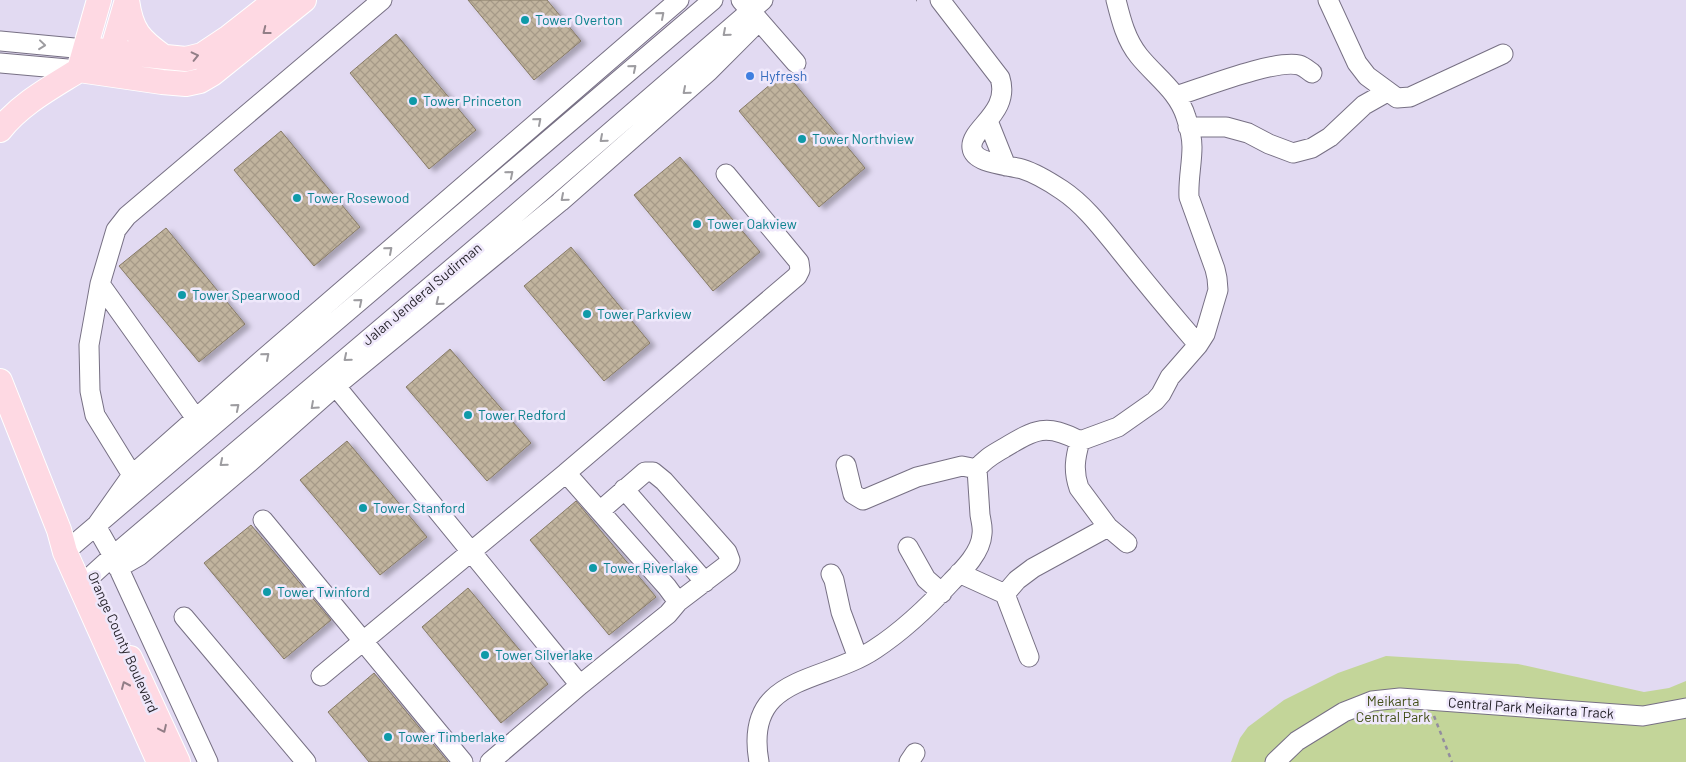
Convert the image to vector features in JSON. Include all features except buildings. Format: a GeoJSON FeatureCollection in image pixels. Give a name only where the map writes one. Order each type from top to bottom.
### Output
{"type":"FeatureCollection","features":[{"type":"Feature","properties":{"kind":"main road"},"geometry":{"type":"LineString","coordinates":[[0,130],[7,121],[82,60],[99,0]]}},
{"type":"Feature","properties":{"kind":"main road"},"geometry":{"type":"LineString","coordinates":[[109,63],[127,0]]}},
{"type":"Feature","properties":{"kind":"main road"},"geometry":{"type":"LineString","coordinates":[[127,0],[129,15],[135,30],[145,44],[164,57]]}},
{"type":"Feature","properties":{"kind":"main road"},"geometry":{"type":"LineString","coordinates":[[109,63],[164,57],[186,58],[202,55],[229,37],[276,0]]}},
{"type":"Feature","properties":{"kind":"main road"},"geometry":{"type":"LineString","coordinates":[[82,60],[109,63],[170,83],[186,84],[200,81],[212,74],[304,0]]}},
{"type":"Feature","properties":{"kind":"main road","name":"Orange County Boulevard"},"geometry":{"type":"LineString","coordinates":[[0,381],[86,581],[159,762]]}},
{"type":"Feature","properties":{"kind":"main road","name":"Orange County Boulevard"},"geometry":{"type":"LineString","coordinates":[[86,581],[178,762]]}},
{"type":"Feature","properties":{"kind":"street"},"geometry":{"type":"LineString","coordinates":[[132,475],[95,415],[90,391],[89,345],[100,284],[116,230],[126,216],[382,0]]}},
{"type":"Feature","properties":{"kind":"street"},"geometry":{"type":"LineString","coordinates":[[68,541],[96,526],[168,464],[201,425],[487,165],[679,0]]}},
{"type":"Feature","properties":{"kind":"street"},"geometry":{"type":"LineString","coordinates":[[96,526],[132,475],[171,440],[201,425],[487,193],[713,0]]}},
{"type":"Feature","properties":{"kind":"street"},"geometry":{"type":"LineString","coordinates":[[940,0],[1000,78],[1003,88],[998,107],[972,140],[972,149],[977,157],[1022,169],[1054,184],[1074,198],[1096,221],[1195,341]]}},
{"type":"Feature","properties":{"kind":"street"},"geometry":{"type":"LineString","coordinates":[[759,762],[756,741],[757,726],[762,711],[773,698],[789,687],[874,650],[926,610],[959,574],[978,546],[982,534],[977,469],[988,458],[1030,433],[1039,430],[1062,432],[1080,441],[1118,427],[1155,401],[1170,377],[1206,334],[1218,290],[1217,278],[1189,197],[1192,146],[1186,116],[1176,96],[1140,57],[1133,46],[1121,22],[1116,0]]}},
{"type":"Feature","properties":{"kind":"street"},"geometry":{"type":"LineString","coordinates":[[1328,0],[1357,63],[1367,76],[1396,98],[1410,97],[1503,54]]}},
{"type":"Feature","properties":{"kind":"street"},"geometry":{"type":"LineString","coordinates":[[86,581],[116,562],[146,550],[252,462],[332,380],[560,202],[709,72],[753,8],[796,63]]}},
{"type":"Feature","properties":{"kind":"street"},"geometry":{"type":"LineString","coordinates":[[0,41],[82,60]]}},
{"type":"Feature","properties":{"kind":"street"},"geometry":{"type":"LineString","coordinates":[[0,63],[82,60]]}},
{"type":"Feature","properties":{"kind":"street"},"geometry":{"type":"LineString","coordinates":[[1176,96],[1280,65],[1299,65],[1312,73]]}},
{"type":"Feature","properties":{"kind":"street"},"geometry":{"type":"LineString","coordinates":[[1188,127],[1226,127],[1248,133],[1269,144],[1293,153],[1312,148],[1330,137],[1364,105],[1387,92]]}},
{"type":"Feature","properties":{"kind":"street"},"geometry":{"type":"LineString","coordinates":[[988,120],[1006,166]]}},
{"type":"Feature","properties":{"kind":"street"},"geometry":{"type":"LineString","coordinates":[[487,165],[487,193]]}},
{"type":"Feature","properties":{"kind":"street"},"geometry":{"type":"LineString","coordinates":[[322,676],[471,550],[566,473],[797,276],[800,270],[799,262],[726,174]]}},
{"type":"Feature","properties":{"kind":"street"},"geometry":{"type":"LineString","coordinates":[[100,284],[201,425]]}},
{"type":"Feature","properties":{"kind":"street"},"geometry":{"type":"LineString","coordinates":[[332,380],[580,685]]}},
{"type":"Feature","properties":{"kind":"street"},"geometry":{"type":"LineString","coordinates":[[168,464],[171,440]]}},
{"type":"Feature","properties":{"kind":"street"},"geometry":{"type":"LineString","coordinates":[[1080,441],[1075,456],[1076,481],[1079,488],[1098,516],[1127,543]]}},
{"type":"Feature","properties":{"kind":"street"},"geometry":{"type":"LineString","coordinates":[[846,465],[853,494],[862,500],[917,477],[962,466],[977,469]]}},
{"type":"Feature","properties":{"kind":"street"},"geometry":{"type":"LineString","coordinates":[[490,762],[580,685],[668,614],[678,602],[728,564],[730,560],[727,552],[664,481],[653,472],[645,472],[600,511]]}},
{"type":"Feature","properties":{"kind":"street"},"geometry":{"type":"LineString","coordinates":[[566,473],[667,587],[678,602]]}},
{"type":"Feature","properties":{"kind":"street"},"geometry":{"type":"LineString","coordinates":[[624,489],[705,582]]}},
{"type":"Feature","properties":{"kind":"street"},"geometry":{"type":"LineString","coordinates":[[263,520],[463,762]]}},
{"type":"Feature","properties":{"kind":"street"},"geometry":{"type":"LineString","coordinates":[[96,526],[116,562],[208,762]]}},
{"type":"Feature","properties":{"kind":"street"},"geometry":{"type":"LineString","coordinates":[[1005,594],[1016,580],[1033,568],[1108,527]]}},
{"type":"Feature","properties":{"kind":"street"},"geometry":{"type":"LineString","coordinates":[[908,547],[926,579],[942,593]]}},
{"type":"Feature","properties":{"kind":"street"},"geometry":{"type":"LineString","coordinates":[[831,574],[841,612],[858,658]]}},
{"type":"Feature","properties":{"kind":"street"},"geometry":{"type":"LineString","coordinates":[[959,574],[1005,594],[1029,657]]}},
{"type":"Feature","properties":{"kind":"street"},"geometry":{"type":"LineString","coordinates":[[184,618],[306,762]]}},
{"type":"Feature","properties":{"kind":"street","name":"Central Park Meikarta Track"},"geometry":{"type":"LineString","coordinates":[[1275,762],[1297,740],[1344,712],[1372,701],[1400,698],[1644,716],[1686,708]]}},
{"type":"Feature","properties":{"kind":"path"},"geometry":{"type":"LineString","coordinates":[[1432,700],[1431,709],[1452,762]]}},
{"type":"Feature","properties":{"kind":"green space","name":"Meikarta Central Park"},"geometry":{"type":"Polygon","coordinates":[[[1386,656],[1518,664],[1644,692],[1669,688],[1686,681],[1686,762],[1231,762],[1240,738],[1248,727],[1284,700],[1338,673],[1386,656]]]}},
{"type":"Feature","properties":{"kind":"place","name":"Tower Overton"},"geometry":{"type":"Point","coordinates":[525,20]}},
{"type":"Feature","properties":{"kind":"place","name":"Hyfresh"},"geometry":{"type":"Point","coordinates":[750,76]}},
{"type":"Feature","properties":{"kind":"place","name":"Tower Princeton"},"geometry":{"type":"Point","coordinates":[413,101]}},
{"type":"Feature","properties":{"kind":"place","name":"Tower Northview"},"geometry":{"type":"Point","coordinates":[802,139]}},
{"type":"Feature","properties":{"kind":"place","name":"Tower Rosewood"},"geometry":{"type":"Point","coordinates":[297,198]}},
{"type":"Feature","properties":{"kind":"place","name":"Tower Oakview"},"geometry":{"type":"Point","coordinates":[697,224]}},
{"type":"Feature","properties":{"kind":"place","name":"Tower Spearwood"},"geometry":{"type":"Point","coordinates":[182,295]}},
{"type":"Feature","properties":{"kind":"place","name":"Tower Parkview"},"geometry":{"type":"Point","coordinates":[587,314]}},
{"type":"Feature","properties":{"kind":"place","name":"Tower Redford"},"geometry":{"type":"Point","coordinates":[468,415]}},
{"type":"Feature","properties":{"kind":"place","name":"Tower Stanford"},"geometry":{"type":"Point","coordinates":[363,508]}},
{"type":"Feature","properties":{"kind":"place","name":"Tower Riverlake"},"geometry":{"type":"Point","coordinates":[593,568]}},
{"type":"Feature","properties":{"kind":"place","name":"Tower Twinford"},"geometry":{"type":"Point","coordinates":[267,592]}},
{"type":"Feature","properties":{"kind":"place","name":"Tower Silverlake"},"geometry":{"type":"Point","coordinates":[485,655]}},
{"type":"Feature","properties":{"kind":"place","name":"Tower Timberlake"},"geometry":{"type":"Point","coordinates":[388,737]}}]}
